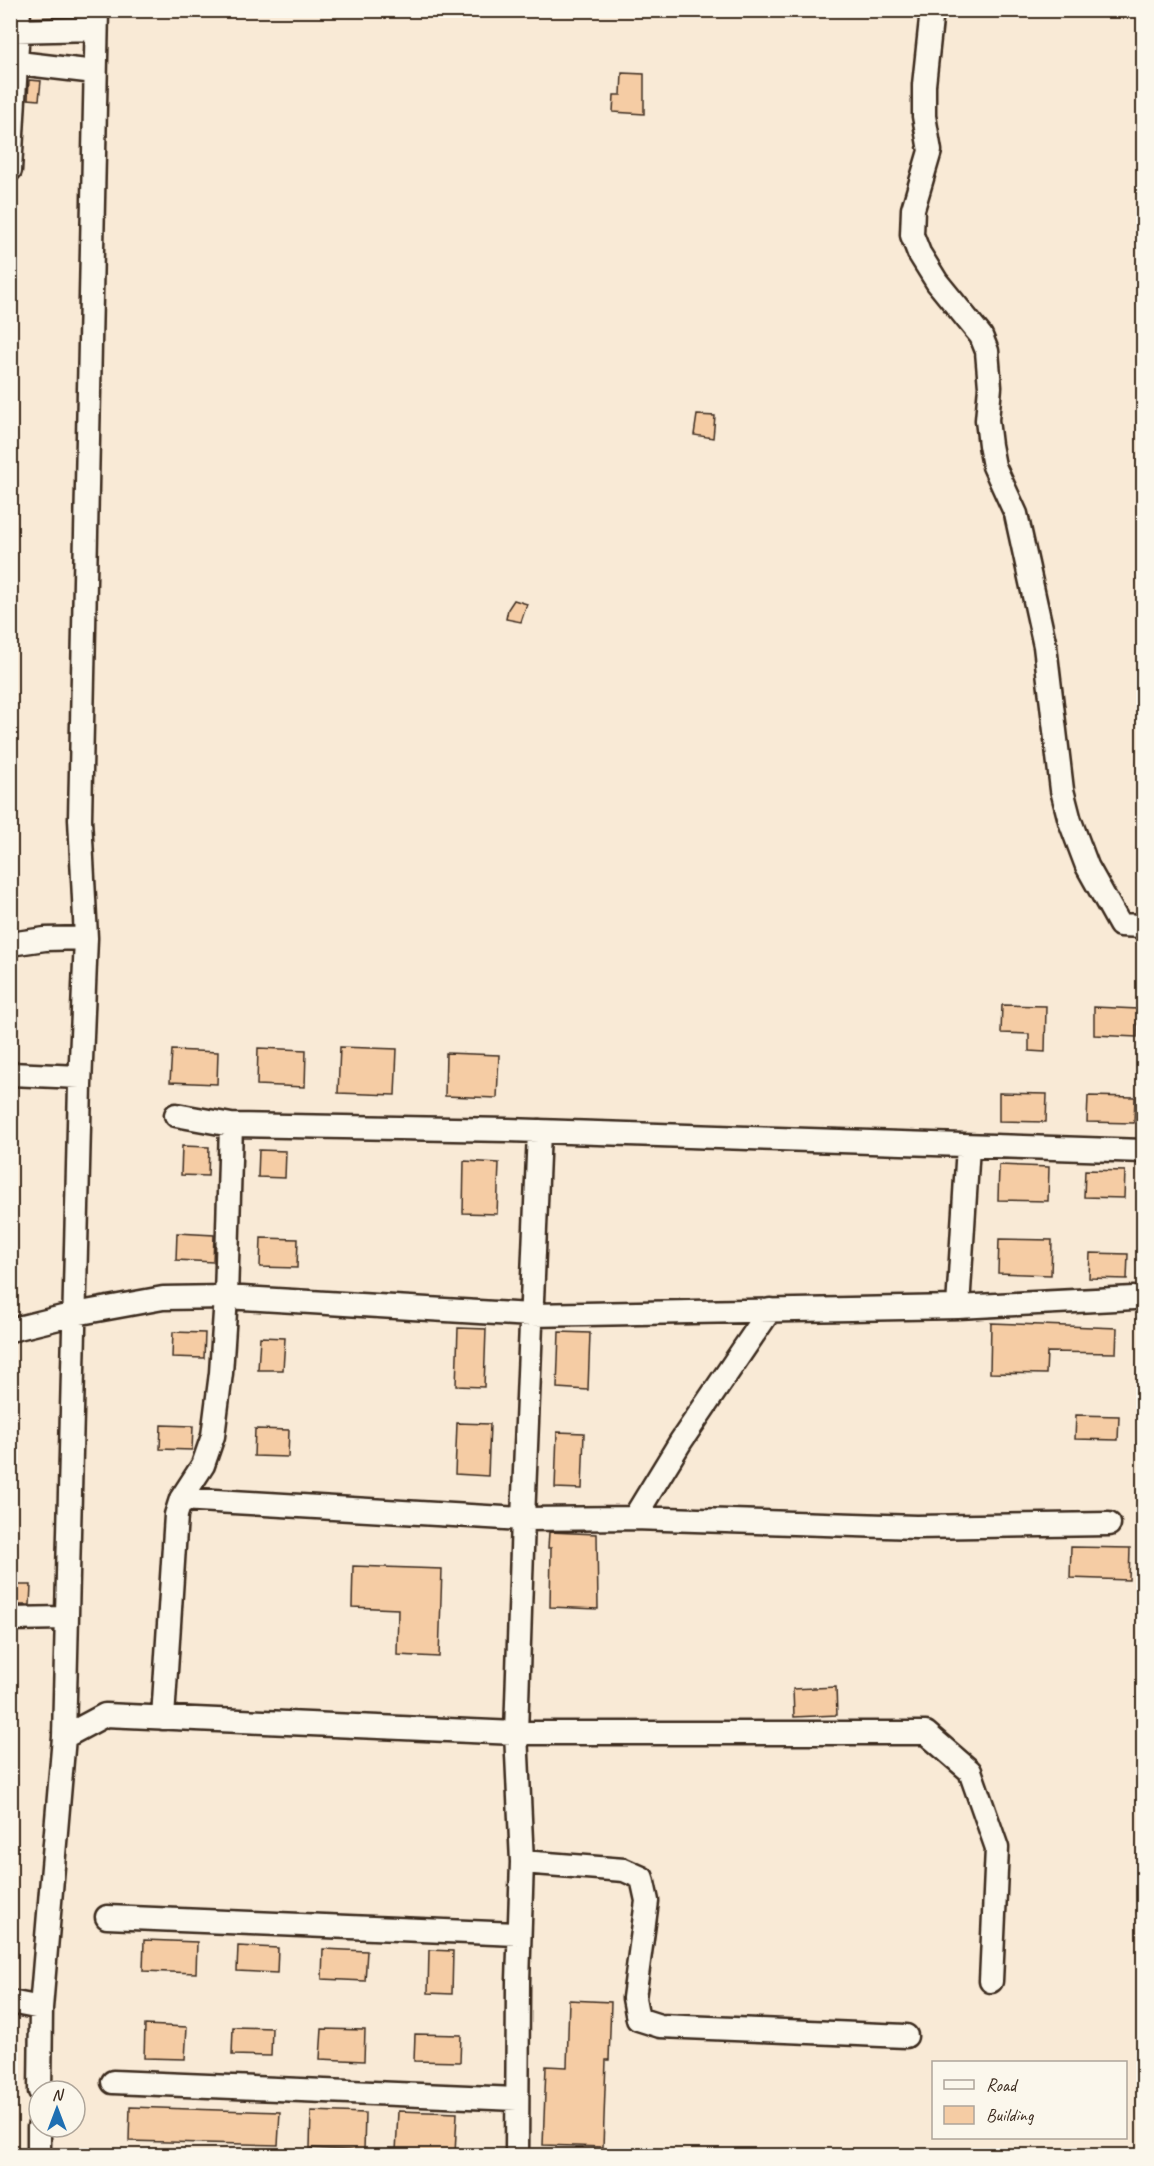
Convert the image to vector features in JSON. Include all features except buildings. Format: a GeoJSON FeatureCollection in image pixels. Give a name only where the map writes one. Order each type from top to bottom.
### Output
{"type":"FeatureCollection","features":[{"type":"Feature","properties":{"kind":"street"},"geometry":{"type":"LineString","coordinates":[[932,10],[924,96],[924,116],[930,151],[913,209],[912,234],[937,282],[981,336],[987,351],[990,387],[987,420],[990,445],[994,466],[1016,514],[1045,646],[1062,790],[1070,821],[1087,866],[1120,925],[1143,926]]}},
{"type":"Feature","properties":{"kind":"street"},"geometry":{"type":"LineString","coordinates":[[10,170],[16,25],[97,20],[80,819],[86,938],[80,1077],[64,1737],[41,2008],[40,2079]]}},
{"type":"Feature","properties":{"kind":"street"},"geometry":{"type":"LineString","coordinates":[[13,63],[95,72]]}},
{"type":"Feature","properties":{"kind":"street"},"geometry":{"type":"LineString","coordinates":[[10,944],[45,939],[86,938]]}},
{"type":"Feature","properties":{"kind":"street"},"geometry":{"type":"LineString","coordinates":[[10,1074],[80,1077]]}},
{"type":"Feature","properties":{"kind":"street"},"geometry":{"type":"LineString","coordinates":[[176,1115],[231,1125],[539,1131],[1143,1151]]}},
{"type":"Feature","properties":{"kind":"street"},"geometry":{"type":"LineString","coordinates":[[163,1718],[176,1515],[181,1498],[203,1465],[213,1436],[221,1373],[226,1297],[231,1125]]}},
{"type":"Feature","properties":{"kind":"street"},"geometry":{"type":"LineString","coordinates":[[517,2156],[522,1862],[516,1732],[539,1131]]}},
{"type":"Feature","properties":{"kind":"street"},"geometry":{"type":"LineString","coordinates":[[958,1306],[968,1146]]}},
{"type":"Feature","properties":{"kind":"street"},"geometry":{"type":"LineString","coordinates":[[10,1330],[75,1314],[163,1298],[226,1297],[531,1315],[958,1306],[1134,1298]]}},
{"type":"Feature","properties":{"kind":"street"},"geometry":{"type":"LineString","coordinates":[[634,1518],[681,1441],[770,1310]]}},
{"type":"Feature","properties":{"kind":"street"},"geometry":{"type":"LineString","coordinates":[[181,1498],[523,1519],[634,1518],[916,1527],[1109,1524]]}},
{"type":"Feature","properties":{"kind":"street"},"geometry":{"type":"LineString","coordinates":[[10,1619],[66,1618]]}},
{"type":"Feature","properties":{"kind":"street"},"geometry":{"type":"LineString","coordinates":[[64,1737],[105,1715],[516,1732],[926,1733],[970,1771],[997,1848],[991,1981]]}},
{"type":"Feature","properties":{"kind":"street"},"geometry":{"type":"LineString","coordinates":[[522,1862],[624,1870],[642,1878],[647,1901],[634,1998],[638,2019],[660,2026],[906,2036]]}},
{"type":"Feature","properties":{"kind":"street"},"geometry":{"type":"LineString","coordinates":[[107,1917],[519,1934]]}},
{"type":"Feature","properties":{"kind":"street"},"geometry":{"type":"LineString","coordinates":[[10,2002],[41,2008]]}},
{"type":"Feature","properties":{"kind":"street"},"geometry":{"type":"LineString","coordinates":[[113,2082],[517,2099]]}},
{"type":"Feature","properties":{"kind":"street"},"geometry":{"type":"LineString","coordinates":[[39,2139],[39,2156]]}}]}
